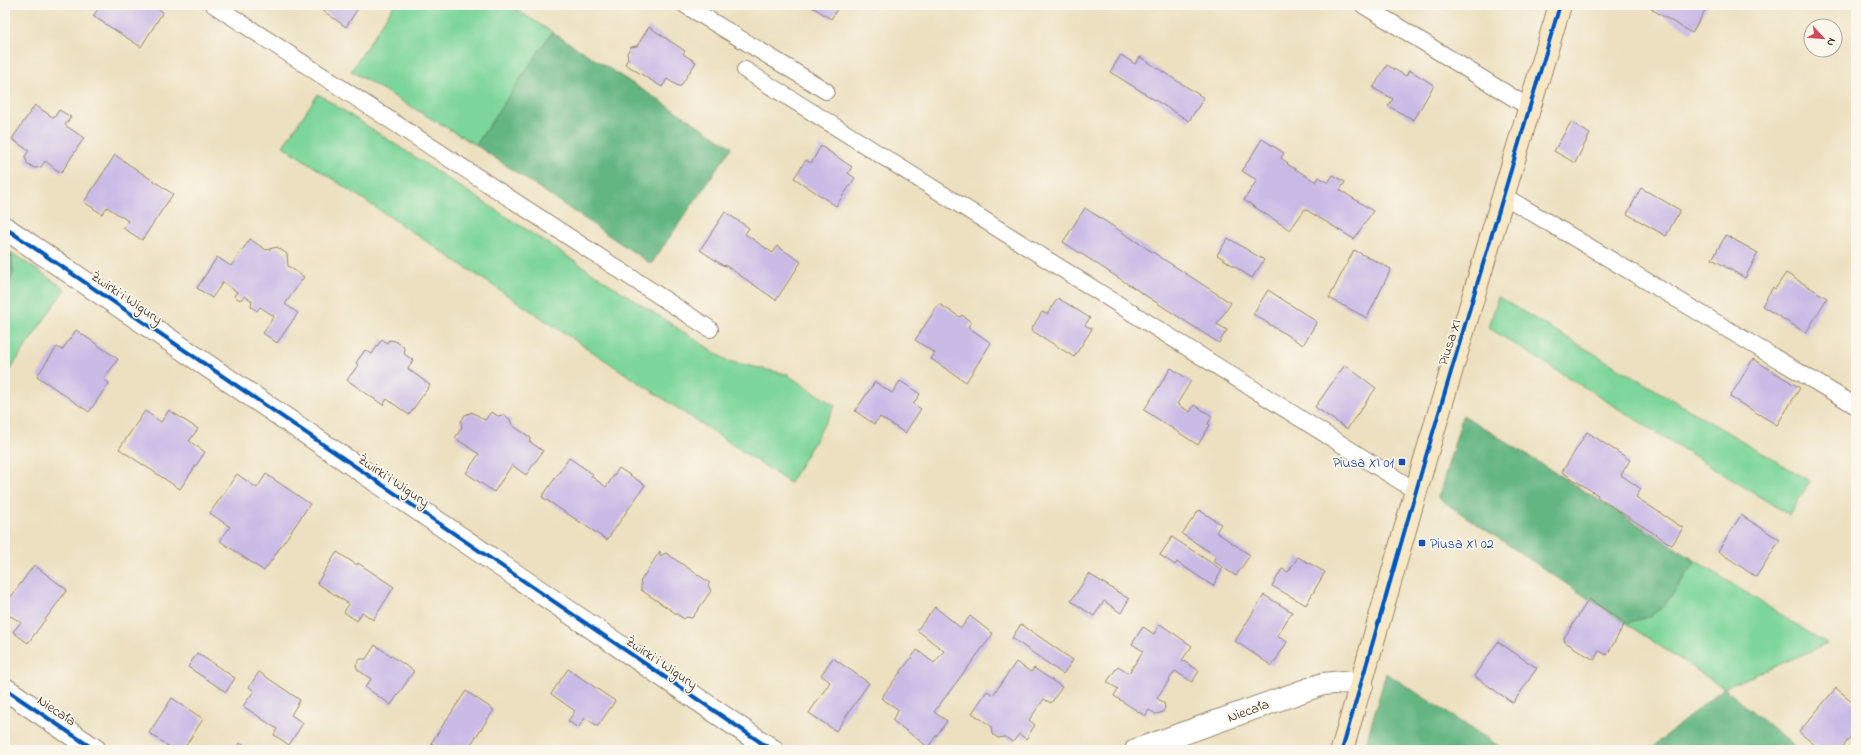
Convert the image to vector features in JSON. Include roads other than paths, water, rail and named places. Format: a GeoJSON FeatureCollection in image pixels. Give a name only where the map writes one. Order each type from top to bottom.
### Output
{"type":"FeatureCollection","features":[{"type":"Feature","properties":{"kind":"street","name":"Piusa XI"},"geometry":{"type":"LineString","coordinates":[[1342,750],[1362,685],[1416,491],[1560,5]]}},
{"type":"Feature","properties":{"kind":"street","name":"Żwirki i Wigury"},"geometry":{"type":"LineString","coordinates":[[5,228],[772,750]]}},
{"type":"Feature","properties":{"kind":"street","name":"Niecała"},"geometry":{"type":"LineString","coordinates":[[1136,750],[1323,684],[1344,682],[1362,685]]}},
{"type":"Feature","properties":{"kind":"street","name":"Niecała"},"geometry":{"type":"LineString","coordinates":[[5,689],[96,750]]}},
{"type":"Feature","properties":{"kind":"lane"},"geometry":{"type":"LineString","coordinates":[[214,5],[710,329]]}},
{"type":"Feature","properties":{"kind":"lane"},"geometry":{"type":"LineString","coordinates":[[685,5],[826,91]]}},
{"type":"Feature","properties":{"kind":"lane"},"geometry":{"type":"LineString","coordinates":[[1362,5],[1530,108]]}},
{"type":"Feature","properties":{"kind":"lane"},"geometry":{"type":"LineString","coordinates":[[745,70],[1416,491]]}},
{"type":"Feature","properties":{"kind":"lane"},"geometry":{"type":"LineString","coordinates":[[1504,196],[1856,406]]}},
{"type":"Feature","properties":{"kind":"place","name":"Piusa XI 01"},"geometry":{"type":"Point","coordinates":[1402,462]}},
{"type":"Feature","properties":{"kind":"place","name":"Piusa XI 02"},"geometry":{"type":"Point","coordinates":[1422,543]}}]}
